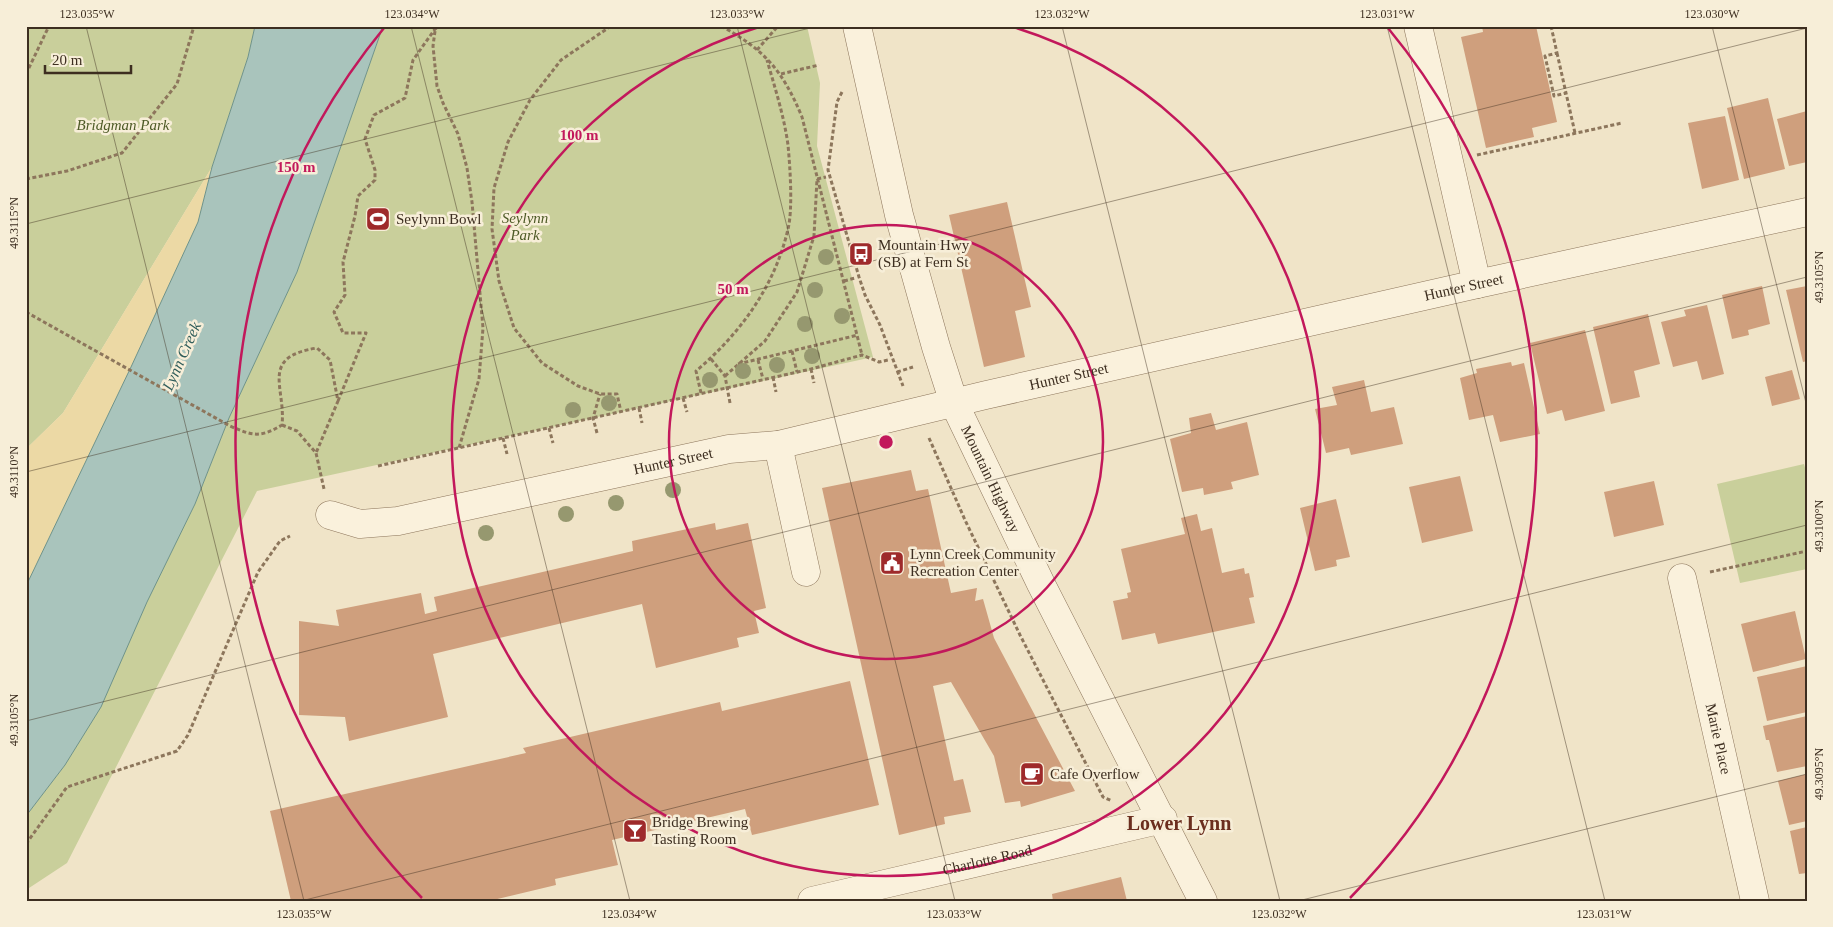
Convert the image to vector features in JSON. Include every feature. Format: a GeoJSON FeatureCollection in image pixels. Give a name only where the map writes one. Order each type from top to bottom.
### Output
{"type":"FeatureCollection","features":[{"type":"Feature","properties":{"kind":"street","name":"Mountain Highway"},"geometry":{"type":"LineString","coordinates":[[857,26],[899,215],[936,347],[954,403],[1041,584],[1203,901]]}},
{"type":"Feature","properties":{"kind":"street"},"geometry":{"type":"LineString","coordinates":[[1418,26],[1477,284]]}},
{"type":"Feature","properties":{"kind":"street","name":"Hunter Street"},"geometry":{"type":"LineString","coordinates":[[330,515],[360,524],[398,521],[729,449],[778,445],[1477,284],[1807,212]]}},
{"type":"Feature","properties":{"kind":"street"},"geometry":{"type":"LineString","coordinates":[[778,445],[806,572]]}},
{"type":"Feature","properties":{"kind":"street","name":"Marie Place"},"geometry":{"type":"LineString","coordinates":[[1682,578],[1755,901]]}},
{"type":"Feature","properties":{"kind":"street","name":"Charlotte Road"},"geometry":{"type":"LineString","coordinates":[[812,901],[1162,819]]}},
{"type":"Feature","properties":{"kind":"path"},"geometry":{"type":"LineString","coordinates":[[26,74],[49,26]]}},
{"type":"Feature","properties":{"kind":"path"},"geometry":{"type":"LineString","coordinates":[[26,179],[67,171],[122,153],[177,84],[194,26]]}},
{"type":"Feature","properties":{"kind":"path"},"geometry":{"type":"LineString","coordinates":[[316,453],[366,333],[343,333],[334,312],[345,295],[343,262],[355,216],[358,196],[374,180],[375,170],[365,139],[374,114],[405,98],[414,60],[435,28],[441,26]]}},
{"type":"Feature","properties":{"kind":"path"},"geometry":{"type":"LineString","coordinates":[[612,26],[561,60],[530,100],[508,142],[494,188],[492,229],[499,281],[514,328],[542,363],[578,386],[600,394],[617,394],[621,412]]}},
{"type":"Feature","properties":{"kind":"path"},"geometry":{"type":"LineString","coordinates":[[721,26],[744,39],[767,59],[781,74],[792,93],[802,117],[862,355]]}},
{"type":"Feature","properties":{"kind":"path"},"geometry":{"type":"LineString","coordinates":[[757,50],[778,26]]}},
{"type":"Feature","properties":{"kind":"path"},"geometry":{"type":"LineString","coordinates":[[1551,26],[1575,133]]}},
{"type":"Feature","properties":{"kind":"path"},"geometry":{"type":"LineString","coordinates":[[435,28],[433,46],[437,86],[458,134],[467,168],[472,202],[483,328],[479,379],[459,448]]}},
{"type":"Feature","properties":{"kind":"path"},"geometry":{"type":"LineString","coordinates":[[1557,53],[1545,56],[1554,96],[1566,93]]}},
{"type":"Feature","properties":{"kind":"path"},"geometry":{"type":"LineString","coordinates":[[863,54],[837,102],[828,170],[865,295],[880,325],[901,383]]}},
{"type":"Feature","properties":{"kind":"path"},"geometry":{"type":"LineString","coordinates":[[701,393],[696,371],[711,359],[750,314],[776,268],[788,227],[790,182],[788,144],[767,59]]}},
{"type":"Feature","properties":{"kind":"path"},"geometry":{"type":"LineString","coordinates":[[781,74],[819,65]]}},
{"type":"Feature","properties":{"kind":"path"},"geometry":{"type":"LineString","coordinates":[[1477,155],[1622,123]]}},
{"type":"Feature","properties":{"kind":"path"},"geometry":{"type":"LineString","coordinates":[[817,179],[826,177]]}},
{"type":"Feature","properties":{"kind":"path"},"geometry":{"type":"LineString","coordinates":[[725,376],[765,341],[797,292],[814,236],[817,179]]}},
{"type":"Feature","properties":{"kind":"path"},"geometry":{"type":"LineString","coordinates":[[844,281],[855,278]]}},
{"type":"Feature","properties":{"kind":"path"},"geometry":{"type":"LineString","coordinates":[[26,312],[245,433],[257,436],[269,433],[282,425],[284,412],[278,383],[280,370],[288,359],[301,350],[317,348],[330,360],[338,402]]}},
{"type":"Feature","properties":{"kind":"path"},"geometry":{"type":"LineString","coordinates":[[26,317],[32,316]]}},
{"type":"Feature","properties":{"kind":"path"},"geometry":{"type":"LineString","coordinates":[[737,364],[858,336]]}},
{"type":"Feature","properties":{"kind":"path"},"geometry":{"type":"LineString","coordinates":[[792,351],[797,372]]}},
{"type":"Feature","properties":{"kind":"path"},"geometry":{"type":"LineString","coordinates":[[378,466],[773,378],[862,355],[879,362],[888,360]]}},
{"type":"Feature","properties":{"kind":"path"},"geometry":{"type":"LineString","coordinates":[[711,359],[725,376],[730,402]]}},
{"type":"Feature","properties":{"kind":"path"},"geometry":{"type":"LineString","coordinates":[[758,360],[763,380]]}},
{"type":"Feature","properties":{"kind":"path"},"geometry":{"type":"LineString","coordinates":[[897,372],[912,367]]}},
{"type":"Feature","properties":{"kind":"path"},"geometry":{"type":"LineString","coordinates":[[811,369],[814,383]]}},
{"type":"Feature","properties":{"kind":"path"},"geometry":{"type":"LineString","coordinates":[[773,378],[776,392]]}},
{"type":"Feature","properties":{"kind":"path"},"geometry":{"type":"LineString","coordinates":[[596,433],[593,418],[600,394]]}},
{"type":"Feature","properties":{"kind":"path"},"geometry":{"type":"LineString","coordinates":[[683,398],[687,412]]}},
{"type":"Feature","properties":{"kind":"path"},"geometry":{"type":"LineString","coordinates":[[639,408],[642,423]]}},
{"type":"Feature","properties":{"kind":"path"},"geometry":{"type":"LineString","coordinates":[[282,425],[297,431],[316,453],[330,515]]}},
{"type":"Feature","properties":{"kind":"path"},"geometry":{"type":"LineString","coordinates":[[549,428],[552,443]]}},
{"type":"Feature","properties":{"kind":"path"},"geometry":{"type":"LineString","coordinates":[[928,435],[965,520],[1020,635],[1103,797]]}},
{"type":"Feature","properties":{"kind":"path"},"geometry":{"type":"LineString","coordinates":[[503,438],[507,454]]}},
{"type":"Feature","properties":{"kind":"path"},"geometry":{"type":"LineString","coordinates":[[934,451],[940,448]]}},
{"type":"Feature","properties":{"kind":"path"},"geometry":{"type":"LineString","coordinates":[[26,844],[67,787],[177,751],[188,735],[258,572],[280,541],[290,536]]}},
{"type":"Feature","properties":{"kind":"path"},"geometry":{"type":"LineString","coordinates":[[1682,578],[1807,551]]}},
{"type":"Feature","properties":{"kind":"green space","name":"Bridgman Park"},"geometry":{"type":"Polygon","coordinates":[[[26,26],[255,26],[248,57],[212,167],[63,413],[26,449],[26,26]]]}},
{"type":"Feature","properties":{"kind":"green space","name":"Seylynn Park"},"geometry":{"type":"Polygon","coordinates":[[[383,26],[807,26],[820,83],[817,146],[873,357],[257,491],[67,863],[26,890],[26,816],[65,765],[195,504],[229,418],[297,272],[383,26]]]}},
{"type":"Feature","properties":{"kind":"green space"},"geometry":{"type":"Polygon","coordinates":[[[1804,464],[1807,475],[1807,569],[1740,583],[1717,484],[1804,464]]]}},
{"type":"Feature","properties":{"kind":"sand"},"geometry":{"type":"Polygon","coordinates":[[[212,167],[198,222],[26,586],[26,449],[63,413],[212,167]]]}},
{"type":"Feature","properties":{"kind":"water","name":"Lynn Creek"},"geometry":{"type":"Polygon","coordinates":[[[255,26],[383,26],[297,272],[229,418],[195,504],[147,602],[101,707],[65,765],[26,816],[26,586],[198,222],[212,167],[248,57],[255,26]]]}},
{"type":"Feature","properties":{"kind":"building"},"geometry":{"type":"Polygon","coordinates":[[[1482,26],[1536,26],[1557,122],[1532,128],[1534,137],[1486,148],[1461,37],[1483,32],[1482,26]]]}},
{"type":"Feature","properties":{"kind":"building"},"geometry":{"type":"Polygon","coordinates":[[[1768,98],[1785,169],[1744,179],[1727,108],[1768,98]]]}},
{"type":"Feature","properties":{"kind":"building"},"geometry":{"type":"Polygon","coordinates":[[[1807,111],[1807,162],[1789,166],[1777,119],[1807,111]]]}},
{"type":"Feature","properties":{"kind":"building"},"geometry":{"type":"Polygon","coordinates":[[[1725,116],[1739,180],[1702,189],[1688,123],[1725,116]]]}},
{"type":"Feature","properties":{"kind":"building"},"geometry":{"type":"Polygon","coordinates":[[[1007,202],[1031,307],[1015,311],[1025,357],[984,367],[949,215],[1007,202]]]}},
{"type":"Feature","properties":{"kind":"building"},"geometry":{"type":"Polygon","coordinates":[[[1762,286],[1770,324],[1748,330],[1749,335],[1732,339],[1722,295],[1762,286]]]}},
{"type":"Feature","properties":{"kind":"building"},"geometry":{"type":"Polygon","coordinates":[[[1807,286],[1807,361],[1803,362],[1786,290],[1807,286]]]}},
{"type":"Feature","properties":{"kind":"building"},"geometry":{"type":"Polygon","coordinates":[[[1707,305],[1724,374],[1702,380],[1697,361],[1673,367],[1661,322],[1686,316],[1684,310],[1707,305]]]}},
{"type":"Feature","properties":{"kind":"building"},"geometry":{"type":"Polygon","coordinates":[[[1648,314],[1660,364],[1634,371],[1640,397],[1611,404],[1593,327],[1648,314]]]}},
{"type":"Feature","properties":{"kind":"building"},"geometry":{"type":"Polygon","coordinates":[[[1585,330],[1605,411],[1565,421],[1562,410],[1547,414],[1530,343],[1585,330]]]}},
{"type":"Feature","properties":{"kind":"building"},"geometry":{"type":"Polygon","coordinates":[[[1511,362],[1512,366],[1524,363],[1540,434],[1500,442],[1493,415],[1469,420],[1460,378],[1477,373],[1476,369],[1511,362]]]}},
{"type":"Feature","properties":{"kind":"building"},"geometry":{"type":"Polygon","coordinates":[[[1792,370],[1800,399],[1772,406],[1765,377],[1792,370]]]}},
{"type":"Feature","properties":{"kind":"building"},"geometry":{"type":"Polygon","coordinates":[[[1364,380],[1371,412],[1394,407],[1403,444],[1351,455],[1349,448],[1326,453],[1315,409],[1337,405],[1332,387],[1364,380]]]}},
{"type":"Feature","properties":{"kind":"building"},"geometry":{"type":"Polygon","coordinates":[[[1211,413],[1216,430],[1247,422],[1259,475],[1231,482],[1233,489],[1204,495],[1203,488],[1182,492],[1170,439],[1191,433],[1189,418],[1211,413]]]}},
{"type":"Feature","properties":{"kind":"building"},"geometry":{"type":"Polygon","coordinates":[[[911,470],[916,491],[928,489],[951,593],[977,588],[975,601],[983,599],[994,638],[1075,791],[1021,807],[1020,801],[1005,803],[994,756],[951,682],[933,686],[954,781],[963,779],[971,812],[944,817],[945,824],[899,835],[822,488],[911,470]]]}},
{"type":"Feature","properties":{"kind":"building"},"geometry":{"type":"Polygon","coordinates":[[[1460,476],[1473,531],[1422,543],[1409,487],[1460,476]]]}},
{"type":"Feature","properties":{"kind":"building"},"geometry":{"type":"Polygon","coordinates":[[[1654,481],[1664,525],[1614,537],[1604,492],[1654,481]]]}},
{"type":"Feature","properties":{"kind":"building"},"geometry":{"type":"Polygon","coordinates":[[[1336,499],[1350,557],[1336,560],[1337,566],[1315,571],[1300,508],[1336,499]]]}},
{"type":"Feature","properties":{"kind":"building"},"geometry":{"type":"Polygon","coordinates":[[[1197,514],[1201,531],[1212,528],[1222,573],[1244,568],[1245,574],[1249,573],[1254,597],[1249,598],[1255,623],[1158,644],[1155,633],[1122,640],[1113,601],[1128,598],[1127,593],[1131,592],[1121,549],[1185,534],[1181,518],[1197,514]]]}},
{"type":"Feature","properties":{"kind":"building"},"geometry":{"type":"Polygon","coordinates":[[[715,523],[716,530],[748,523],[766,608],[754,611],[759,633],[737,638],[739,647],[656,668],[642,604],[433,654],[448,717],[349,741],[345,717],[299,715],[299,621],[339,626],[336,610],[421,593],[425,614],[437,611],[434,597],[633,551],[632,541],[715,523]]]}},
{"type":"Feature","properties":{"kind":"building"},"geometry":{"type":"Polygon","coordinates":[[[1795,611],[1806,659],[1753,672],[1741,624],[1795,611]]]}},
{"type":"Feature","properties":{"kind":"building"},"geometry":{"type":"Polygon","coordinates":[[[1807,666],[1807,712],[1767,721],[1757,677],[1807,666]]]}},
{"type":"Feature","properties":{"kind":"building"},"geometry":{"type":"Polygon","coordinates":[[[850,681],[879,805],[752,835],[745,809],[612,840],[618,865],[555,879],[556,885],[489,901],[291,901],[270,811],[526,753],[523,748],[720,702],[722,711],[850,681]]]}},
{"type":"Feature","properties":{"kind":"building"},"geometry":{"type":"Polygon","coordinates":[[[1807,716],[1807,766],[1777,772],[1769,740],[1766,740],[1763,726],[1807,716]]]}},
{"type":"Feature","properties":{"kind":"building"},"geometry":{"type":"Polygon","coordinates":[[[1807,774],[1807,821],[1789,825],[1778,781],[1807,774]]]}},
{"type":"Feature","properties":{"kind":"building"},"geometry":{"type":"Polygon","coordinates":[[[1807,827],[1807,873],[1799,874],[1790,831],[1807,827]]]}},
{"type":"Feature","properties":{"kind":"building"},"geometry":{"type":"Polygon","coordinates":[[[1121,877],[1127,901],[1053,901],[1052,894],[1121,877]]]}},
{"type":"Feature","properties":{"kind":"place","name":"Seylynn Bowl"},"geometry":{"type":"Point","coordinates":[378,219]}},
{"type":"Feature","properties":{"kind":"place","name":"Mountain Hwy (SB) at Fern St"},"geometry":{"type":"Point","coordinates":[861,254]}},
{"type":"Feature","properties":{"kind":"place","name":"Lynn Creek Community Recreation Center"},"geometry":{"type":"Point","coordinates":[892,563]}},
{"type":"Feature","properties":{"kind":"place","name":"Cafe Overflow"},"geometry":{"type":"Point","coordinates":[1032,774]}},
{"type":"Feature","properties":{"kind":"place","name":"Bridge Brewing Tasting Room"},"geometry":{"type":"Point","coordinates":[635,831]}},
{"type":"Feature","properties":{"kind":"district","name":"Lower Lynn"},"geometry":{"type":"Point","coordinates":[1179,823]}}]}
